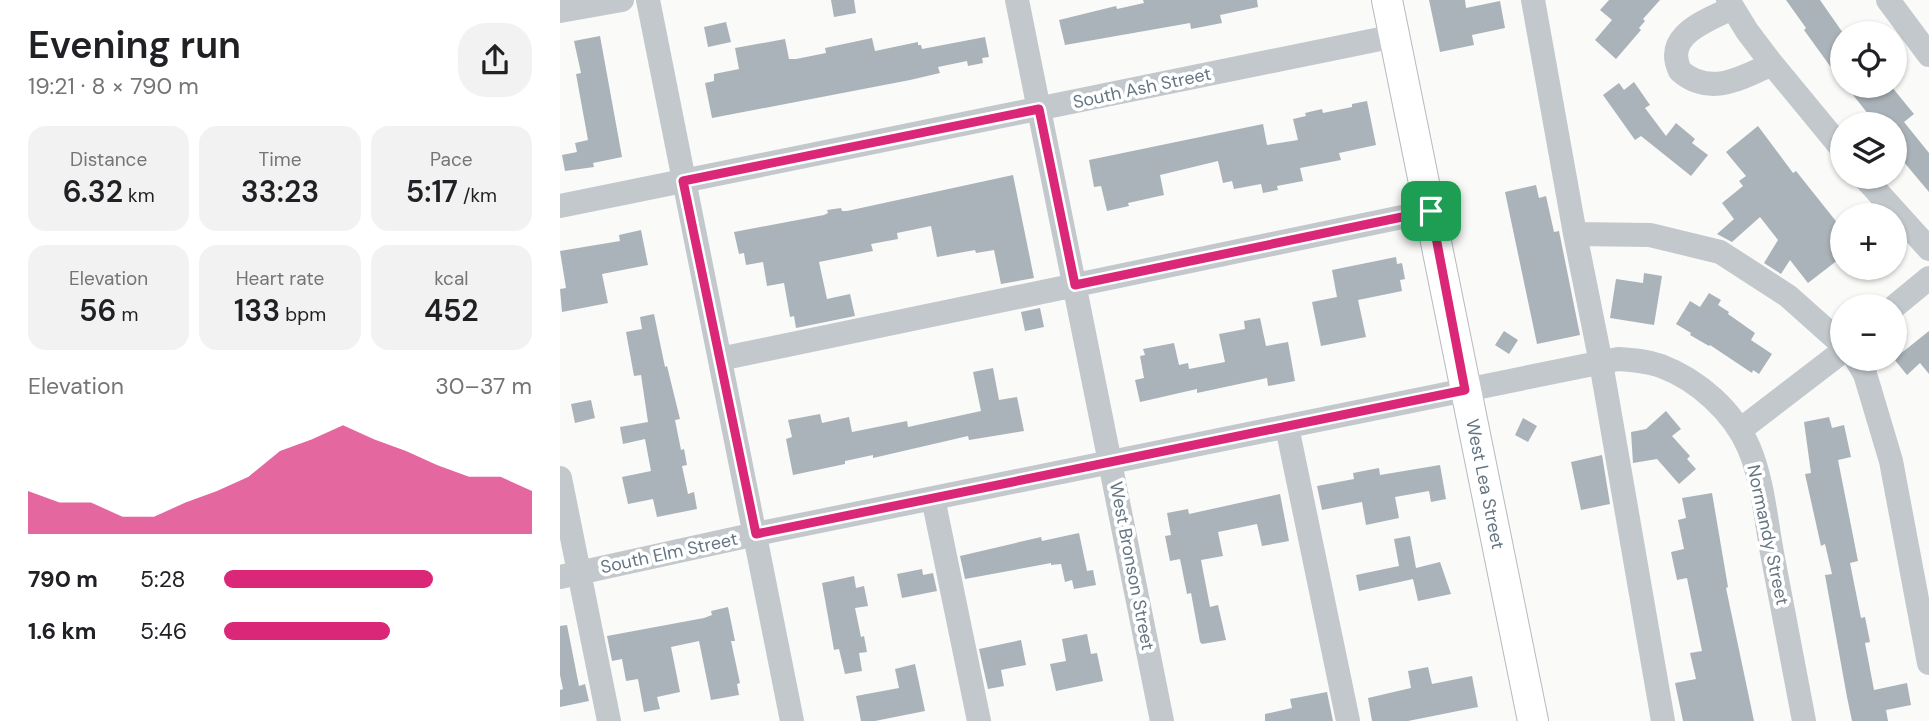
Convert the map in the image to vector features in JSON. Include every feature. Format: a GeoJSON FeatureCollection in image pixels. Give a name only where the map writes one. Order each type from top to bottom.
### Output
{"type":"FeatureCollection","features":[{"type":"Feature","properties":{"kind":"main road","name":"West Lea Street"},"geometry":{"type":"LineString","coordinates":[[1387,0],[1532,721]]}},
{"type":"Feature","properties":{"kind":"street"},"geometry":{"type":"LineString","coordinates":[[560,11],[622,0]]}},
{"type":"Feature","properties":{"kind":"street"},"geometry":{"type":"LineString","coordinates":[[648,0],[792,721]]}},
{"type":"Feature","properties":{"kind":"street","name":"West Bronson Street"},"geometry":{"type":"LineString","coordinates":[[1017,0],[1162,721]]}},
{"type":"Feature","properties":{"kind":"street"},"geometry":{"type":"LineString","coordinates":[[1533,0],[1601,363],[1663,721]]}},
{"type":"Feature","properties":{"kind":"street"},"geometry":{"type":"LineString","coordinates":[[1888,0],[1929,55]]}},
{"type":"Feature","properties":{"kind":"street"},"geometry":{"type":"LineString","coordinates":[[1772,64],[1727,84],[1707,85],[1698,83],[1679,71],[1675,47],[1683,37],[1730,4],[1772,64],[1830,134]]}},
{"type":"Feature","properties":{"kind":"street","name":"South Ash Street"},"geometry":{"type":"LineString","coordinates":[[560,206],[1395,36]]}},
{"type":"Feature","properties":{"kind":"street"},"geometry":{"type":"LineString","coordinates":[[1875,189],[1929,249]]}},
{"type":"Feature","properties":{"kind":"street"},"geometry":{"type":"LineString","coordinates":[[720,359],[1431,211]]}},
{"type":"Feature","properties":{"kind":"street"},"geometry":{"type":"LineString","coordinates":[[1575,234],[1650,235],[1720,252],[1788,296],[1830,333]]}},
{"type":"Feature","properties":{"kind":"street"},"geometry":{"type":"LineString","coordinates":[[1907,296],[1929,278]]}},
{"type":"Feature","properties":{"kind":"street","name":"Normandy Street"},"geometry":{"type":"LineString","coordinates":[[1601,363],[1618,359],[1643,362],[1660,366],[1683,377],[1723,408],[1740,430],[1750,449],[1760,491],[1804,721]]}},
{"type":"Feature","properties":{"kind":"street"},"geometry":{"type":"LineString","coordinates":[[1740,430],[1830,361]]}},
{"type":"Feature","properties":{"kind":"street","name":"South Elm Street"},"geometry":{"type":"LineString","coordinates":[[569,575],[756,534],[1601,363]]}},
{"type":"Feature","properties":{"kind":"street"},"geometry":{"type":"LineString","coordinates":[[1862,371],[1869,386],[1891,461],[1929,663]]}},
{"type":"Feature","properties":{"kind":"street"},"geometry":{"type":"LineString","coordinates":[[1287,427],[1348,721]]}},
{"type":"Feature","properties":{"kind":"street"},"geometry":{"type":"LineString","coordinates":[[560,478],[569,575],[609,721]]}},
{"type":"Feature","properties":{"kind":"street"},"geometry":{"type":"LineString","coordinates":[[933,498],[979,721]]}},
{"type":"Feature","properties":{"kind":"building"},"geometry":{"type":"Polygon","coordinates":[[[831,0],[854,0],[856,13],[834,17],[831,0]]]}},
{"type":"Feature","properties":{"kind":"building"},"geometry":{"type":"Polygon","coordinates":[[[1143,0],[1257,0],[1258,7],[1220,15],[1222,23],[1191,29],[1190,23],[1065,45],[1059,20],[1116,6],[1117,9],[1144,3],[1143,0]]]}},
{"type":"Feature","properties":{"kind":"building"},"geometry":{"type":"Polygon","coordinates":[[[1429,0],[1465,0],[1466,8],[1500,1],[1505,28],[1472,35],[1474,45],[1440,52],[1429,0]]]}},
{"type":"Feature","properties":{"kind":"building"},"geometry":{"type":"Polygon","coordinates":[[[1609,0],[1660,0],[1643,19],[1645,21],[1639,28],[1641,30],[1616,59],[1595,40],[1612,20],[1600,10],[1609,0]]]}},
{"type":"Feature","properties":{"kind":"building"},"geometry":{"type":"Polygon","coordinates":[[[1786,0],[1820,0],[1835,21],[1830,21],[1830,66],[1804,30],[1806,28],[1786,0]]]}},
{"type":"Feature","properties":{"kind":"building"},"geometry":{"type":"Polygon","coordinates":[[[726,22],[731,42],[708,47],[704,27],[726,22]]]}},
{"type":"Feature","properties":{"kind":"building"},"geometry":{"type":"Polygon","coordinates":[[[600,36],[622,157],[593,163],[594,167],[565,171],[562,155],[577,152],[575,143],[588,140],[576,74],[581,73],[574,41],[600,36]]]}},
{"type":"Feature","properties":{"kind":"building"},"geometry":{"type":"Polygon","coordinates":[[[985,37],[989,57],[982,58],[983,63],[968,66],[967,61],[938,67],[940,73],[910,80],[712,118],[705,83],[714,81],[714,74],[739,69],[735,48],[785,39],[789,59],[796,59],[826,53],[825,48],[872,38],[875,51],[918,42],[922,49],[985,37]]]}},
{"type":"Feature","properties":{"kind":"building"},"geometry":{"type":"Polygon","coordinates":[[[1634,82],[1650,105],[1645,108],[1666,136],[1676,123],[1695,139],[1692,143],[1708,155],[1691,176],[1641,136],[1635,140],[1603,95],[1619,83],[1624,90],[1634,82]]]}},
{"type":"Feature","properties":{"kind":"building"},"geometry":{"type":"Polygon","coordinates":[[[1855,98],[1901,98],[1914,114],[1907,120],[1907,112],[1867,112],[1855,98]]]}},
{"type":"Feature","properties":{"kind":"building"},"geometry":{"type":"Polygon","coordinates":[[[1367,101],[1376,145],[1339,153],[1341,160],[1300,168],[1303,181],[1277,186],[1278,190],[1263,193],[1261,184],[1234,189],[1232,181],[1223,183],[1218,161],[1160,175],[1164,195],[1107,211],[1101,186],[1094,187],[1089,160],[1263,124],[1267,145],[1298,140],[1293,119],[1306,116],[1305,113],[1322,109],[1323,113],[1367,101]]]}},
{"type":"Feature","properties":{"kind":"building"},"geometry":{"type":"Polygon","coordinates":[[[1758,126],[1793,173],[1796,171],[1830,214],[1830,266],[1808,283],[1790,260],[1781,274],[1764,263],[1778,240],[1760,217],[1732,242],[1717,234],[1734,219],[1722,203],[1743,186],[1739,181],[1746,176],[1726,152],[1758,126]]]}},
{"type":"Feature","properties":{"kind":"building"},"geometry":{"type":"Polygon","coordinates":[[[1907,126],[1929,153],[1929,192],[1907,166],[1907,126]]]}},
{"type":"Feature","properties":{"kind":"building"},"geometry":{"type":"Polygon","coordinates":[[[1013,175],[1034,278],[1001,284],[994,250],[976,253],[975,250],[937,257],[931,226],[897,233],[898,239],[871,244],[873,251],[819,262],[827,299],[850,294],[855,316],[796,328],[794,316],[790,317],[784,283],[767,286],[763,262],[746,265],[744,253],[739,254],[734,232],[824,215],[828,213],[827,210],[841,208],[842,211],[847,211],[1013,175]]]}},
{"type":"Feature","properties":{"kind":"building"},"geometry":{"type":"Polygon","coordinates":[[[1536,185],[1539,198],[1546,196],[1554,232],[1559,231],[1580,335],[1537,344],[1505,192],[1536,185]]]}},
{"type":"Feature","properties":{"kind":"building"},"geometry":{"type":"Polygon","coordinates":[[[641,230],[648,265],[602,274],[608,303],[562,312],[560,289],[566,288],[560,251],[620,241],[619,235],[641,230]]]}},
{"type":"Feature","properties":{"kind":"building"},"geometry":{"type":"Polygon","coordinates":[[[1396,257],[1397,264],[1402,263],[1405,279],[1400,280],[1402,291],[1358,300],[1366,337],[1321,346],[1312,302],[1337,297],[1332,270],[1396,257]]]}},
{"type":"Feature","properties":{"kind":"building"},"geometry":{"type":"Polygon","coordinates":[[[1644,273],[1662,276],[1654,325],[1610,318],[1616,279],[1643,283],[1644,273]]]}},
{"type":"Feature","properties":{"kind":"building"},"geometry":{"type":"Polygon","coordinates":[[[1709,293],[1721,300],[1718,305],[1729,312],[1728,314],[1755,333],[1751,340],[1772,354],[1759,374],[1753,370],[1752,373],[1676,324],[1690,301],[1700,307],[1709,293]]]}},
{"type":"Feature","properties":{"kind":"building"},"geometry":{"type":"Polygon","coordinates":[[[1040,308],[1044,327],[1025,331],[1021,312],[1040,308]]]}},
{"type":"Feature","properties":{"kind":"building"},"geometry":{"type":"Polygon","coordinates":[[[654,314],[680,419],[675,420],[687,465],[682,466],[688,494],[694,492],[697,509],[657,517],[653,499],[628,504],[622,477],[651,471],[645,439],[623,444],[620,427],[648,422],[641,375],[634,376],[626,332],[642,329],[640,317],[654,314]]]}},
{"type":"Feature","properties":{"kind":"building"},"geometry":{"type":"Polygon","coordinates":[[[1260,318],[1266,346],[1288,342],[1295,381],[1268,386],[1267,378],[1197,393],[1197,389],[1140,402],[1135,380],[1144,378],[1140,356],[1145,355],[1143,349],[1174,343],[1179,365],[1188,363],[1189,369],[1225,362],[1219,334],[1245,329],[1244,321],[1260,318]]]}},
{"type":"Feature","properties":{"kind":"building"},"geometry":{"type":"Polygon","coordinates":[[[1504,331],[1518,340],[1509,354],[1495,345],[1504,331]]]}},
{"type":"Feature","properties":{"kind":"building"},"geometry":{"type":"Polygon","coordinates":[[[1929,331],[1929,374],[1920,363],[1907,375],[1904,371],[1907,371],[1907,349],[1929,331]]]}},
{"type":"Feature","properties":{"kind":"building"},"geometry":{"type":"Polygon","coordinates":[[[993,368],[999,400],[1017,397],[1024,431],[969,440],[968,436],[873,458],[873,455],[845,461],[845,464],[793,475],[786,439],[792,437],[788,420],[820,414],[822,423],[849,417],[852,432],[907,421],[908,427],[981,411],[973,372],[993,368]]]}},
{"type":"Feature","properties":{"kind":"building"},"geometry":{"type":"Polygon","coordinates":[[[591,400],[595,418],[575,423],[571,404],[591,400]]]}},
{"type":"Feature","properties":{"kind":"building"},"geometry":{"type":"Polygon","coordinates":[[[1666,411],[1681,429],[1672,436],[1690,456],[1687,459],[1696,469],[1679,484],[1657,459],[1633,463],[1631,432],[1646,429],[1666,411]]]}},
{"type":"Feature","properties":{"kind":"building"},"geometry":{"type":"Polygon","coordinates":[[[1829,417],[1832,428],[1844,425],[1851,457],[1838,460],[1858,561],[1850,563],[1861,618],[1865,617],[1870,642],[1865,643],[1874,690],[1907,683],[1911,705],[1886,710],[1888,721],[1852,721],[1847,697],[1825,575],[1832,574],[1825,544],[1821,546],[1805,474],[1811,473],[1804,422],[1829,417]]]}},
{"type":"Feature","properties":{"kind":"building"},"geometry":{"type":"Polygon","coordinates":[[[1523,418],[1537,426],[1528,442],[1515,435],[1523,418]]]}},
{"type":"Feature","properties":{"kind":"building"},"geometry":{"type":"Polygon","coordinates":[[[1602,455],[1610,504],[1581,510],[1571,462],[1602,455]]]}},
{"type":"Feature","properties":{"kind":"building"},"geometry":{"type":"Polygon","coordinates":[[[1440,465],[1446,499],[1431,502],[1429,491],[1395,497],[1399,518],[1366,525],[1362,502],[1322,510],[1317,486],[1354,479],[1353,473],[1379,468],[1380,475],[1440,465]]]}},
{"type":"Feature","properties":{"kind":"building"},"geometry":{"type":"Polygon","coordinates":[[[1712,493],[1728,587],[1726,588],[1754,721],[1683,721],[1675,683],[1696,679],[1690,653],[1702,651],[1687,578],[1677,580],[1671,552],[1684,549],[1678,520],[1686,518],[1682,498],[1712,493]]]}},
{"type":"Feature","properties":{"kind":"building"},"geometry":{"type":"Polygon","coordinates":[[[1280,494],[1289,541],[1262,546],[1257,524],[1218,532],[1223,556],[1201,560],[1210,607],[1218,605],[1226,640],[1202,644],[1191,593],[1187,594],[1180,559],[1170,561],[1165,536],[1171,535],[1167,513],[1188,509],[1189,514],[1280,494]]]}},
{"type":"Feature","properties":{"kind":"building"},"geometry":{"type":"Polygon","coordinates":[[[1079,533],[1087,571],[1093,570],[1096,585],[1074,589],[1072,580],[1065,582],[1061,564],[1051,563],[965,579],[960,556],[1041,537],[1042,541],[1079,533]]]}},
{"type":"Feature","properties":{"kind":"building"},"geometry":{"type":"Polygon","coordinates":[[[1410,536],[1416,568],[1440,562],[1451,594],[1418,601],[1413,579],[1359,591],[1356,575],[1399,566],[1394,539],[1410,536]]]}},
{"type":"Feature","properties":{"kind":"building"},"geometry":{"type":"Polygon","coordinates":[[[922,569],[923,575],[933,573],[937,591],[902,598],[897,574],[922,569]]]}},
{"type":"Feature","properties":{"kind":"building"},"geometry":{"type":"Polygon","coordinates":[[[854,576],[856,588],[864,586],[868,606],[855,608],[867,652],[859,653],[862,671],[845,674],[839,649],[834,650],[822,583],[854,576]]]}},
{"type":"Feature","properties":{"kind":"building"},"geometry":{"type":"Polygon","coordinates":[[[728,607],[735,641],[731,641],[740,683],[737,684],[739,695],[711,700],[699,641],[671,647],[680,692],[657,697],[660,709],[644,712],[638,679],[626,681],[622,659],[612,661],[607,636],[704,618],[712,615],[711,611],[728,607]]]}},
{"type":"Feature","properties":{"kind":"building"},"geometry":{"type":"Polygon","coordinates":[[[567,625],[579,686],[585,684],[589,701],[560,707],[560,690],[563,689],[560,675],[560,626],[567,625]]]}},
{"type":"Feature","properties":{"kind":"building"},"geometry":{"type":"Polygon","coordinates":[[[1087,634],[1091,654],[1097,653],[1103,681],[1056,691],[1050,664],[1066,661],[1062,639],[1087,634]]]}},
{"type":"Feature","properties":{"kind":"building"},"geometry":{"type":"Polygon","coordinates":[[[1021,640],[1026,665],[1001,670],[1004,686],[988,689],[979,649],[1021,640]]]}},
{"type":"Feature","properties":{"kind":"building"},"geometry":{"type":"Polygon","coordinates":[[[915,664],[925,711],[875,721],[861,721],[856,696],[899,688],[895,669],[915,664]]]}},
{"type":"Feature","properties":{"kind":"building"},"geometry":{"type":"Polygon","coordinates":[[[1428,667],[1432,684],[1472,676],[1478,707],[1408,721],[1372,721],[1368,698],[1411,688],[1408,671],[1428,667]]]}},
{"type":"Feature","properties":{"kind":"building"},"geometry":{"type":"Polygon","coordinates":[[[1327,692],[1333,721],[1265,721],[1265,714],[1292,708],[1290,699],[1327,692]]]}},
{"type":"Feature","properties":{"kind":"route"},"geometry":{"type":"LineString","coordinates":[[1039,109],[1075,285],[1431,211],[1465,390],[756,534],[683,181],[1039,109]]}}]}
